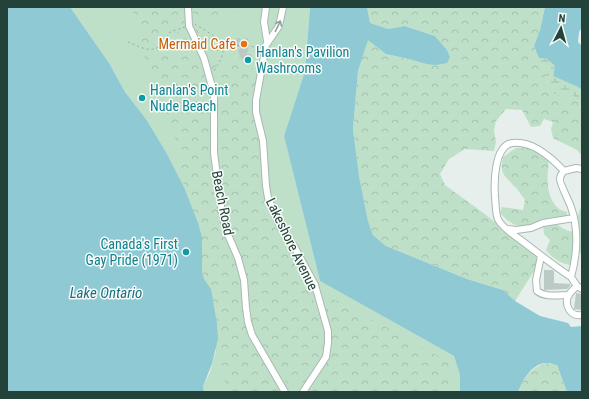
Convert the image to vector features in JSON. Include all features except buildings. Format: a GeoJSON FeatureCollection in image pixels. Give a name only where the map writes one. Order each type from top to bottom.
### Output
{"type":"FeatureCollection","features":[{"type":"Feature","properties":{"kind":"lane","name":"Beach Road"},"geometry":{"type":"LineString","coordinates":[[188,7],[189,26],[204,58],[214,94],[214,153],[222,213],[226,230],[238,258],[244,280],[248,322],[252,335],[285,392]]}},
{"type":"Feature","properties":{"kind":"lane","name":"Lakeshore Avenue"},"geometry":{"type":"LineString","coordinates":[[266,7],[264,22],[267,41],[257,88],[256,112],[263,141],[264,171],[268,198],[278,222],[295,248],[315,285],[328,331],[326,357],[303,392]]}},
{"type":"Feature","properties":{"kind":"lane","name":"Lakeshore Avenue"},"geometry":{"type":"LineString","coordinates":[[267,41],[279,26],[283,7]]}},
{"type":"Feature","properties":{"kind":"lane"},"geometry":{"type":"LineString","coordinates":[[541,256],[536,280],[537,291],[547,295],[569,295],[579,288],[571,277],[541,256],[498,220],[494,189],[497,160],[503,148],[512,143],[524,144],[533,146],[541,151],[564,171]]}},
{"type":"Feature","properties":{"kind":"lane"},"geometry":{"type":"LineString","coordinates":[[571,277],[574,265],[576,240],[574,218],[568,196],[560,182],[561,174],[564,171],[576,168],[582,169]]}},
{"type":"Feature","properties":{"kind":"lane"},"geometry":{"type":"LineString","coordinates":[[507,229],[516,230],[531,228],[543,223],[574,218]]}},
{"type":"Feature","properties":{"kind":"lane"},"geometry":{"type":"LineString","coordinates":[[569,295],[567,302],[569,311],[578,316],[582,315]]}},
{"type":"Feature","properties":{"kind":"path"},"geometry":{"type":"LineString","coordinates":[[188,19],[213,36],[222,46],[222,57],[210,78]]}},
{"type":"Feature","properties":{"kind":"path"},"geometry":{"type":"LineString","coordinates":[[128,42],[144,50],[158,47],[170,32],[189,26]]}},
{"type":"Feature","properties":{"kind":"path"},"geometry":{"type":"LineString","coordinates":[[222,46],[249,45],[258,49]]}},
{"type":"Feature","properties":{"kind":"green space"},"geometry":{"type":"Polygon","coordinates":[[[70,7],[310,7],[305,71],[284,136],[320,281],[454,356],[460,375],[460,392],[204,392],[203,386],[210,372],[216,351],[202,255],[202,237],[184,187],[166,152],[146,119],[125,92],[109,63],[70,7]]]}},
{"type":"Feature","properties":{"kind":"green space"},"geometry":{"type":"Polygon","coordinates":[[[130,7],[186,7],[186,22],[185,25],[165,31],[156,44],[147,46],[141,44],[141,30],[130,7]]]}},
{"type":"Feature","properties":{"kind":"green space"},"geometry":{"type":"Polygon","coordinates":[[[193,7],[248,7],[220,17],[193,16],[193,7]]]}},
{"type":"Feature","properties":{"kind":"green space"},"geometry":{"type":"Polygon","coordinates":[[[367,7],[545,7],[540,30],[534,46],[545,70],[548,84],[573,95],[582,108],[582,156],[577,150],[553,138],[551,129],[553,122],[544,119],[540,126],[531,127],[522,110],[506,109],[496,121],[494,130],[496,142],[494,151],[465,149],[449,159],[440,174],[445,185],[486,215],[538,258],[536,268],[515,301],[503,290],[467,279],[386,246],[373,235],[368,221],[359,176],[353,129],[358,71],[368,39],[386,54],[426,64],[450,57],[447,50],[435,36],[406,26],[388,29],[370,23],[367,7]]]}},
{"type":"Feature","properties":{"kind":"green space"},"geometry":{"type":"Polygon","coordinates":[[[199,29],[213,38],[220,48],[219,59],[211,73],[195,31],[199,29]]]}},
{"type":"Feature","properties":{"kind":"green space"},"geometry":{"type":"Polygon","coordinates":[[[188,30],[202,59],[211,94],[211,153],[219,214],[223,231],[241,279],[248,331],[280,387],[279,392],[233,392],[221,374],[220,366],[222,353],[216,351],[218,339],[217,324],[211,289],[204,279],[202,271],[202,237],[184,187],[176,140],[166,123],[163,121],[153,92],[149,71],[144,56],[146,53],[164,47],[171,34],[188,30]]]}},
{"type":"Feature","properties":{"kind":"green space"},"geometry":{"type":"Polygon","coordinates":[[[539,58],[547,59],[555,66],[553,76],[582,90],[582,108],[573,95],[564,99],[555,94],[548,84],[545,70],[539,58]]]}},
{"type":"Feature","properties":{"kind":"green space"},"geometry":{"type":"Polygon","coordinates":[[[238,61],[243,66],[252,67],[257,80],[253,103],[260,138],[263,189],[267,203],[283,236],[304,269],[301,277],[302,279],[311,282],[311,291],[323,340],[322,352],[306,382],[286,382],[278,371],[276,372],[258,341],[251,324],[247,278],[224,212],[216,153],[212,78],[238,61]]]}},
{"type":"Feature","properties":{"kind":"green space"},"geometry":{"type":"Polygon","coordinates":[[[528,147],[549,161],[549,192],[554,203],[558,208],[567,212],[567,216],[548,218],[526,226],[521,226],[512,223],[500,213],[502,207],[523,210],[525,200],[503,173],[502,162],[503,157],[516,148],[528,147]]]}},
{"type":"Feature","properties":{"kind":"green space"},"geometry":{"type":"Polygon","coordinates":[[[582,208],[582,257],[579,249],[577,218],[580,209],[582,208]]]}},
{"type":"Feature","properties":{"kind":"green space"},"geometry":{"type":"Polygon","coordinates":[[[554,223],[573,232],[574,246],[571,265],[557,260],[546,250],[550,240],[544,234],[543,225],[554,223]]]}},
{"type":"Feature","properties":{"kind":"green space"},"geometry":{"type":"Polygon","coordinates":[[[322,298],[339,301],[449,362],[449,392],[307,392],[323,370],[330,350],[331,341],[329,324],[322,298]]]}},
{"type":"Feature","properties":{"kind":"green space"},"geometry":{"type":"Polygon","coordinates":[[[548,363],[557,365],[567,392],[518,392],[529,373],[542,364],[548,363]]]}},
{"type":"Feature","properties":{"kind":"water","name":"Lake Ontario"},"geometry":{"type":"Polygon","coordinates":[[[7,7],[70,7],[109,63],[125,92],[146,119],[166,152],[184,187],[202,237],[202,271],[204,279],[211,289],[217,324],[218,339],[212,364],[203,386],[204,392],[7,392],[7,7]]]}},
{"type":"Feature","properties":{"kind":"water"},"geometry":{"type":"Polygon","coordinates":[[[310,7],[367,7],[370,23],[388,29],[405,26],[435,36],[447,50],[450,57],[447,63],[436,65],[426,64],[386,54],[368,40],[358,71],[353,129],[359,176],[368,221],[373,235],[386,246],[467,279],[503,290],[515,301],[540,316],[568,323],[571,327],[582,326],[582,392],[567,392],[557,365],[542,363],[537,365],[525,377],[518,392],[460,392],[460,375],[454,356],[320,281],[284,136],[305,71],[310,7]]]}},
{"type":"Feature","properties":{"kind":"water"},"geometry":{"type":"Polygon","coordinates":[[[545,7],[582,7],[582,27],[579,32],[578,42],[581,45],[582,90],[553,76],[555,66],[547,59],[539,58],[534,46],[540,30],[545,7]]]}},
{"type":"Feature","properties":{"kind":"place","name":"Mermaid Cafe"},"geometry":{"type":"Point","coordinates":[244,44]}},
{"type":"Feature","properties":{"kind":"place","name":"Hanlan's Pavilion Washrooms"},"geometry":{"type":"Point","coordinates":[248,60]}},
{"type":"Feature","properties":{"kind":"place","name":"Hanlan's Point Nude Beach"},"geometry":{"type":"Point","coordinates":[142,98]}},
{"type":"Feature","properties":{"kind":"place","name":"Canada's First Gay Pride (1971)"},"geometry":{"type":"Point","coordinates":[186,252]}}]}
